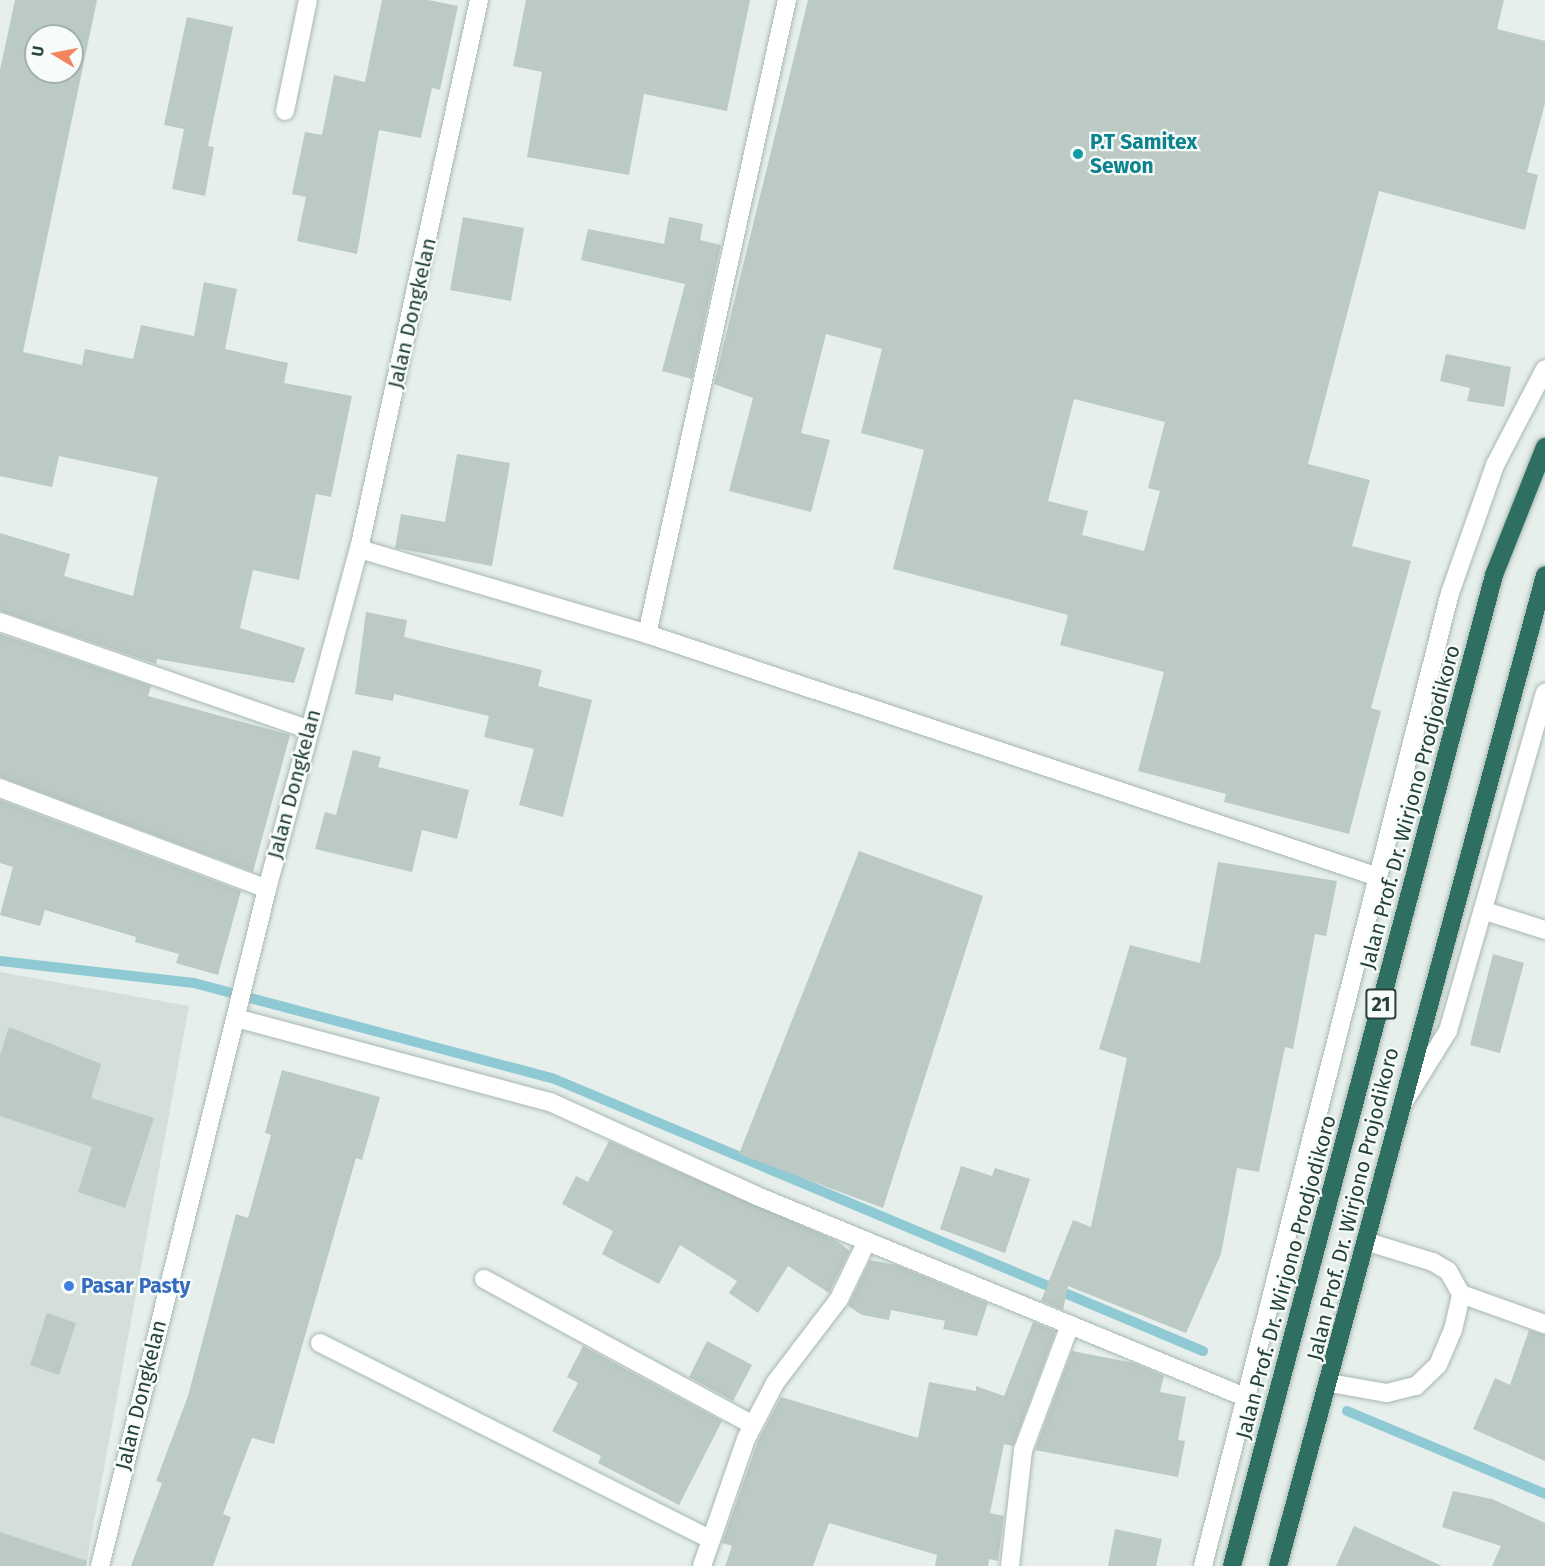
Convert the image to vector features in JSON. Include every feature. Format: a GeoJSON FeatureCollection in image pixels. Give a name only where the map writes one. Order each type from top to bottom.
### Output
{"type":"FeatureCollection","features":[{"type":"Feature","properties":{"kind":"highway","name":"Jalan Prof. Dr. Wirjono Prodjodikoro"},"geometry":{"type":"LineString","coordinates":[[1232,1566],[1494,575],[1545,447]]}},
{"type":"Feature","properties":{"kind":"highway","name":"Jalan Prof. Dr. Wirjono Projodikoro"},"geometry":{"type":"LineString","coordinates":[[1278,1566],[1368,1242],[1401,1107],[1545,575]]}},
{"type":"Feature","properties":{"kind":"street"},"geometry":{"type":"LineString","coordinates":[[285,111],[308,0]]}},
{"type":"Feature","properties":{"kind":"street","name":"Jalan Dongkelan"},"geometry":{"type":"LineString","coordinates":[[100,1566],[267,889],[308,729],[359,549],[479,0]]}},
{"type":"Feature","properties":{"kind":"street"},"geometry":{"type":"LineString","coordinates":[[647,634],[787,0]]}},
{"type":"Feature","properties":{"kind":"street"},"geometry":{"type":"LineString","coordinates":[[1203,1566],[1450,593],[1495,465],[1545,369]]}},
{"type":"Feature","properties":{"kind":"street"},"geometry":{"type":"LineString","coordinates":[[359,549],[647,634],[1378,877]]}},
{"type":"Feature","properties":{"kind":"street"},"geometry":{"type":"LineString","coordinates":[[0,622],[308,729]]}},
{"type":"Feature","properties":{"kind":"street"},"geometry":{"type":"LineString","coordinates":[[1401,1107],[1448,1031],[1485,911],[1545,693]]}},
{"type":"Feature","properties":{"kind":"street"},"geometry":{"type":"LineString","coordinates":[[0,788],[267,889]]}},
{"type":"Feature","properties":{"kind":"street"},"geometry":{"type":"LineString","coordinates":[[1485,911],[1545,930]]}},
{"type":"Feature","properties":{"kind":"street"},"geometry":{"type":"LineString","coordinates":[[236,1018],[550,1102],[867,1241],[1245,1398]]}},
{"type":"Feature","properties":{"kind":"street"},"geometry":{"type":"LineString","coordinates":[[702,1566],[753,1425],[775,1383],[839,1299],[867,1241]]}},
{"type":"Feature","properties":{"kind":"street"},"geometry":{"type":"LineString","coordinates":[[1368,1242],[1441,1266],[1461,1294],[1545,1324]]}},
{"type":"Feature","properties":{"kind":"street"},"geometry":{"type":"LineString","coordinates":[[484,1279],[753,1425]]}},
{"type":"Feature","properties":{"kind":"street"},"geometry":{"type":"LineString","coordinates":[[1330,1383],[1387,1393],[1425,1381],[1446,1350],[1461,1294]]}},
{"type":"Feature","properties":{"kind":"street"},"geometry":{"type":"LineString","coordinates":[[1010,1566],[1023,1450],[1070,1325]]}},
{"type":"Feature","properties":{"kind":"street"},"geometry":{"type":"LineString","coordinates":[[320,1343],[711,1540]]}},
{"type":"Feature","properties":{"kind":"shaded area","name":"Pasar Pasty"},"geometry":{"type":"Polygon","coordinates":[[[0,972],[189,1006],[86,1566],[0,1566],[0,972]]]}},
{"type":"Feature","properties":{"kind":"building"},"geometry":{"type":"Polygon","coordinates":[[[15,0],[97,0],[84,62],[84,24],[24,24],[24,84],[79,84],[23,352],[82,365],[85,349],[133,359],[141,325],[194,336],[204,282],[237,289],[225,349],[288,363],[284,383],[352,396],[331,497],[316,494],[299,580],[253,570],[240,628],[305,648],[294,683],[157,659],[156,664],[0,611],[0,533],[70,554],[64,576],[133,596],[158,477],[59,456],[52,487],[0,476],[0,70],[15,0]]]}},
{"type":"Feature","properties":{"kind":"building"},"geometry":{"type":"Polygon","coordinates":[[[382,0],[428,0],[458,6],[440,90],[432,88],[421,138],[379,130],[357,254],[297,241],[306,197],[292,194],[305,132],[322,135],[334,75],[365,82],[382,0]]]}},
{"type":"Feature","properties":{"kind":"building"},"geometry":{"type":"Polygon","coordinates":[[[526,0],[750,0],[727,111],[644,94],[629,175],[527,157],[542,72],[513,66],[526,0]]]}},
{"type":"Feature","properties":{"kind":"building"},"geometry":{"type":"Polygon","coordinates":[[[808,0],[1504,0],[1497,29],[1545,41],[1545,103],[1527,172],[1538,175],[1525,230],[1379,191],[1308,464],[1370,480],[1352,546],[1411,561],[1371,708],[1381,711],[1349,834],[1224,802],[1226,794],[1138,771],[1164,672],[1060,645],[1068,615],[893,569],[924,450],[861,433],[882,349],[826,334],[801,433],[830,440],[811,512],[729,491],[753,398],[714,384],[808,0]],[[1074,399],[1048,501],[1088,511],[1082,535],[1144,551],[1160,491],[1148,488],[1165,422],[1074,399]]]}},
{"type":"Feature","properties":{"kind":"building"},"geometry":{"type":"Polygon","coordinates":[[[187,17],[233,27],[208,146],[214,147],[205,196],[172,189],[184,129],[164,125],[187,17]]]}},
{"type":"Feature","properties":{"kind":"building"},"geometry":{"type":"Polygon","coordinates":[[[463,217],[524,228],[511,301],[450,290],[463,217]]]}},
{"type":"Feature","properties":{"kind":"building"},"geometry":{"type":"Polygon","coordinates":[[[669,217],[703,224],[700,240],[721,245],[692,379],[662,371],[685,284],[581,260],[588,229],[664,244],[669,217]]]}},
{"type":"Feature","properties":{"kind":"building"},"geometry":{"type":"Polygon","coordinates":[[[1446,354],[1511,367],[1504,407],[1467,401],[1470,388],[1440,381],[1446,354]]]}},
{"type":"Feature","properties":{"kind":"building"},"geometry":{"type":"Polygon","coordinates":[[[457,454],[510,463],[492,566],[395,548],[401,514],[445,522],[457,454]]]}},
{"type":"Feature","properties":{"kind":"building"},"geometry":{"type":"Polygon","coordinates":[[[366,612],[407,620],[404,637],[542,670],[538,686],[592,700],[563,817],[519,805],[534,749],[484,737],[489,716],[394,694],[393,701],[355,694],[366,612]]]}},
{"type":"Feature","properties":{"kind":"building"},"geometry":{"type":"Polygon","coordinates":[[[0,634],[151,686],[148,696],[290,735],[253,872],[0,777],[0,634]]]}},
{"type":"Feature","properties":{"kind":"building"},"geometry":{"type":"Polygon","coordinates":[[[353,750],[381,757],[378,767],[469,790],[457,839],[422,830],[412,872],[315,849],[325,812],[336,815],[353,750]]]}},
{"type":"Feature","properties":{"kind":"building"},"geometry":{"type":"Polygon","coordinates":[[[0,800],[241,891],[218,975],[176,963],[179,954],[135,942],[136,937],[45,910],[40,926],[0,915],[13,867],[0,863],[0,800]]]}},
{"type":"Feature","properties":{"kind":"building"},"geometry":{"type":"Polygon","coordinates":[[[859,851],[983,896],[883,1208],[739,1154],[859,851]]]}},
{"type":"Feature","properties":{"kind":"building"},"geometry":{"type":"Polygon","coordinates":[[[1218,862],[1337,881],[1326,936],[1315,934],[1293,1049],[1285,1047],[1259,1172],[1237,1168],[1221,1254],[1186,1333],[1068,1286],[1063,1310],[1041,1301],[1073,1220],[1091,1227],[1127,1058],[1099,1049],[1130,945],[1200,963],[1218,862]]]}},
{"type":"Feature","properties":{"kind":"building"},"geometry":{"type":"Polygon","coordinates":[[[1493,954],[1524,963],[1500,1053],[1470,1045],[1493,954]]]}},
{"type":"Feature","properties":{"kind":"building"},"geometry":{"type":"Polygon","coordinates":[[[9,1027],[101,1064],[91,1098],[154,1118],[125,1208],[78,1192],[92,1147],[0,1116],[0,1055],[9,1027]]]}},
{"type":"Feature","properties":{"kind":"building"},"geometry":{"type":"Polygon","coordinates":[[[282,1070],[380,1097],[362,1160],[356,1158],[274,1444],[252,1438],[223,1514],[231,1517],[213,1566],[131,1566],[162,1483],[156,1481],[188,1396],[236,1214],[248,1218],[271,1135],[265,1133],[282,1070]]]}},
{"type":"Feature","properties":{"kind":"building"},"geometry":{"type":"Polygon","coordinates":[[[609,1141],[835,1240],[850,1251],[829,1293],[788,1266],[758,1313],[729,1293],[737,1281],[680,1245],[659,1284],[602,1254],[613,1231],[562,1204],[576,1176],[588,1182],[609,1141]]]}},
{"type":"Feature","properties":{"kind":"building"},"geometry":{"type":"Polygon","coordinates":[[[961,1166],[992,1176],[995,1168],[1030,1179],[1005,1253],[940,1229],[961,1166]]]}},
{"type":"Feature","properties":{"kind":"building"},"geometry":{"type":"Polygon","coordinates":[[[870,1260],[896,1265],[988,1303],[977,1336],[943,1329],[945,1321],[891,1310],[889,1320],[862,1315],[848,1306],[870,1260]]]}},
{"type":"Feature","properties":{"kind":"building"},"geometry":{"type":"Polygon","coordinates":[[[47,1313],[76,1323],[59,1375],[30,1365],[47,1313]]]}},
{"type":"Feature","properties":{"kind":"building"},"geometry":{"type":"Polygon","coordinates":[[[1033,1322],[1056,1331],[1013,1446],[1004,1444],[990,1513],[1004,1516],[998,1561],[989,1559],[988,1566],[935,1566],[937,1555],[829,1523],[813,1566],[725,1566],[732,1546],[722,1543],[758,1441],[781,1397],[918,1438],[929,1382],[976,1391],[976,1386],[1004,1396],[1033,1322]]]}},
{"type":"Feature","properties":{"kind":"building"},"geometry":{"type":"Polygon","coordinates":[[[1529,1330],[1545,1335],[1545,1461],[1473,1429],[1495,1378],[1510,1385],[1529,1330]]]}},
{"type":"Feature","properties":{"kind":"building"},"geometry":{"type":"Polygon","coordinates":[[[707,1341],[752,1365],[733,1401],[689,1377],[707,1341]]]}},
{"type":"Feature","properties":{"kind":"building"},"geometry":{"type":"Polygon","coordinates":[[[583,1346],[722,1421],[679,1505],[598,1463],[601,1456],[552,1431],[578,1383],[567,1377],[583,1346]]]}},
{"type":"Feature","properties":{"kind":"building"},"geometry":{"type":"Polygon","coordinates":[[[1072,1351],[1134,1363],[1164,1376],[1160,1392],[1186,1397],[1178,1440],[1185,1441],[1178,1477],[1035,1450],[1072,1351]]]}},
{"type":"Feature","properties":{"kind":"building"},"geometry":{"type":"Polygon","coordinates":[[[1453,1491],[1492,1499],[1545,1523],[1545,1566],[1492,1566],[1501,1546],[1442,1527],[1453,1491]]]}},
{"type":"Feature","properties":{"kind":"building"},"geometry":{"type":"Polygon","coordinates":[[[1354,1526],[1442,1566],[1336,1566],[1354,1526]]]}},
{"type":"Feature","properties":{"kind":"building"},"geometry":{"type":"Polygon","coordinates":[[[1115,1529],[1162,1539],[1156,1566],[1108,1566],[1115,1529]]]}},
{"type":"Feature","properties":{"kind":"building"},"geometry":{"type":"Polygon","coordinates":[[[0,1532],[87,1561],[86,1566],[0,1566],[0,1532]]]}},
{"type":"Feature","properties":{"kind":"waterway"},"geometry":{"type":"LineString","coordinates":[[0,961],[194,983],[552,1078],[1203,1351]]}},
{"type":"Feature","properties":{"kind":"waterway"},"geometry":{"type":"LineString","coordinates":[[1347,1411],[1545,1494]]}},
{"type":"Feature","properties":{"kind":"place","name":"P.T Samitex Sewon"},"geometry":{"type":"Point","coordinates":[1078,154]}},
{"type":"Feature","properties":{"kind":"place","name":"Pasar Pasty"},"geometry":{"type":"Point","coordinates":[69,1286]}}]}
